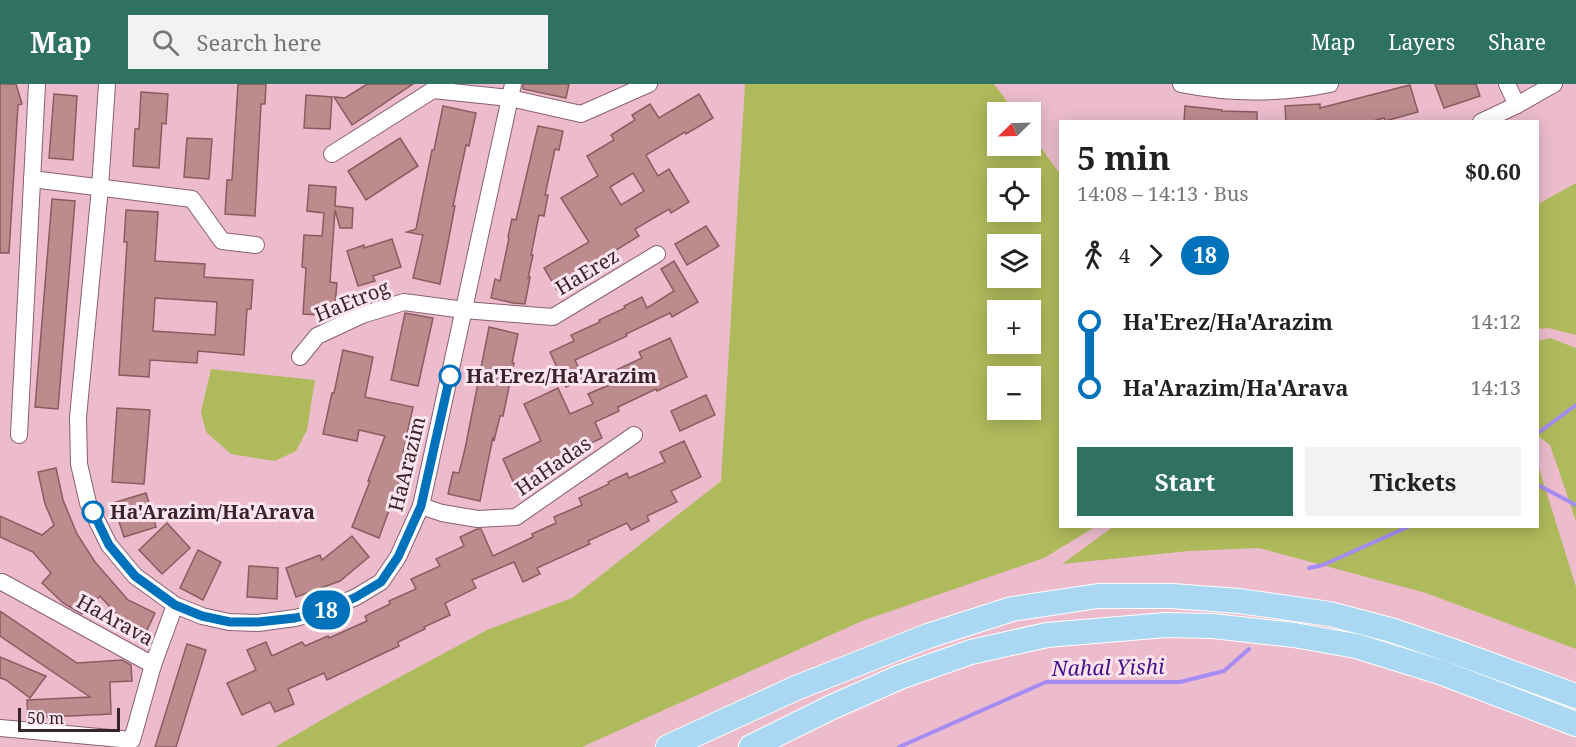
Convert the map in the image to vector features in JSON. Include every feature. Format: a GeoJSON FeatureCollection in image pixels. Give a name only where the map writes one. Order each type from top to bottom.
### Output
{"type":"FeatureCollection","features":[{"type":"Feature","properties":{"kind":"highway"},"geometry":{"type":"LineString","coordinates":[[668,747],[796,688],[928,636],[1012,609],[1098,596],[1172,596],[1239,601],[1330,615],[1391,630],[1440,646],[1576,696]]}},
{"type":"Feature","properties":{"kind":"highway"},"geometry":{"type":"LineString","coordinates":[[751,747],[832,706],[900,677],[971,652],[1047,635],[1166,625],[1282,634],[1356,646],[1440,672],[1576,724]]}},
{"type":"Feature","properties":{"kind":"street"},"geometry":{"type":"LineString","coordinates":[[19,435],[37,84]]}},
{"type":"Feature","properties":{"kind":"street","name":"HaArazim"},"geometry":{"type":"LineString","coordinates":[[107,84],[100,188],[78,417],[79,464],[88,503],[109,545],[135,576],[175,605],[202,616],[230,622],[295,618],[324,611],[356,597],[381,582],[398,557],[421,506],[511,91]]}},
{"type":"Feature","properties":{"kind":"street"},"geometry":{"type":"LineString","coordinates":[[332,154],[433,90],[511,91],[582,114],[649,84]]}},
{"type":"Feature","properties":{"kind":"street"},"geometry":{"type":"LineString","coordinates":[[1181,84],[1230,90],[1273,91],[1308,89],[1330,84]]}},
{"type":"Feature","properties":{"kind":"street"},"geometry":{"type":"LineString","coordinates":[[1507,84],[1517,105]]}},
{"type":"Feature","properties":{"kind":"street"},"geometry":{"type":"LineString","coordinates":[[1485,120],[1554,84]]}},
{"type":"Feature","properties":{"kind":"street"},"geometry":{"type":"LineString","coordinates":[[32,179],[192,199],[222,241],[256,245]]}},
{"type":"Feature","properties":{"kind":"street","name":"HaErez"},"geometry":{"type":"LineString","coordinates":[[464,310],[553,316],[657,254]]}},
{"type":"Feature","properties":{"kind":"street","name":"HaEtrog"},"geometry":{"type":"LineString","coordinates":[[300,357],[317,336],[362,315],[404,302],[464,310]]}},
{"type":"Feature","properties":{"kind":"street","name":"HaHadas"},"geometry":{"type":"LineString","coordinates":[[421,506],[442,513],[478,519],[516,517],[634,435]]}},
{"type":"Feature","properties":{"kind":"street","name":"HaArava"},"geometry":{"type":"LineString","coordinates":[[2,582],[153,665],[175,605]]}},
{"type":"Feature","properties":{"kind":"street"},"geometry":{"type":"LineString","coordinates":[[0,728],[132,740],[153,665]]}},
{"type":"Feature","properties":{"kind":"green space"},"geometry":{"type":"Polygon","coordinates":[[[745,84],[994,84],[1008,102],[987,102],[987,156],[1041,156],[1041,148],[1059,173],[1059,528],[1093,528],[1044,558],[862,621],[582,747],[275,747],[487,630],[572,598],[721,481],[745,84]]]}},
{"type":"Feature","properties":{"kind":"green space"},"geometry":{"type":"Polygon","coordinates":[[[1576,183],[1576,335],[1548,328],[1539,329],[1539,203],[1576,183]]]}},
{"type":"Feature","properties":{"kind":"green space"},"geometry":{"type":"Polygon","coordinates":[[[1550,338],[1576,348],[1576,521],[1550,445],[1539,437],[1539,341],[1550,338]]]}},
{"type":"Feature","properties":{"kind":"green space"},"geometry":{"type":"Polygon","coordinates":[[[211,369],[315,380],[307,430],[296,451],[275,461],[231,454],[206,432],[201,412],[211,369]]]}},
{"type":"Feature","properties":{"kind":"green space"},"geometry":{"type":"Polygon","coordinates":[[[1539,468],[1576,587],[1576,649],[1426,593],[1259,548],[1189,551],[1062,564],[1110,529],[1539,528],[1539,468]]]}},
{"type":"Feature","properties":{"kind":"building"},"geometry":{"type":"Polygon","coordinates":[[[0,84],[16,84],[22,104],[18,105],[9,253],[0,253],[0,84]]]}},
{"type":"Feature","properties":{"kind":"building"},"geometry":{"type":"Polygon","coordinates":[[[238,84],[266,84],[265,104],[261,104],[255,216],[225,214],[227,180],[232,180],[238,84]]]}},
{"type":"Feature","properties":{"kind":"building"},"geometry":{"type":"Polygon","coordinates":[[[367,84],[413,84],[352,125],[334,97],[345,98],[367,84]]]}},
{"type":"Feature","properties":{"kind":"building"},"geometry":{"type":"Polygon","coordinates":[[[523,84],[569,84],[566,98],[523,89],[523,84]]]}},
{"type":"Feature","properties":{"kind":"building"},"geometry":{"type":"Polygon","coordinates":[[[1435,84],[1476,84],[1480,96],[1444,108],[1435,84]]]}},
{"type":"Feature","properties":{"kind":"building"},"geometry":{"type":"Polygon","coordinates":[[[1410,85],[1418,112],[1389,120],[1384,118],[1376,120],[1286,120],[1285,106],[1320,104],[1320,108],[1410,85]]]}},
{"type":"Feature","properties":{"kind":"building"},"geometry":{"type":"Polygon","coordinates":[[[141,92],[168,94],[166,124],[162,123],[159,168],[133,166],[135,129],[139,129],[141,92]]]}},
{"type":"Feature","properties":{"kind":"building"},"geometry":{"type":"Polygon","coordinates":[[[54,94],[77,96],[73,160],[49,158],[54,94]]]}},
{"type":"Feature","properties":{"kind":"building"},"geometry":{"type":"Polygon","coordinates":[[[699,94],[713,118],[646,155],[658,176],[669,169],[689,202],[671,213],[669,209],[635,229],[639,236],[616,250],[617,253],[557,290],[544,268],[589,242],[561,198],[598,176],[587,156],[614,140],[611,135],[635,120],[632,115],[650,104],[659,118],[699,94]],[[633,173],[610,187],[621,205],[644,191],[633,173]]]}},
{"type":"Feature","properties":{"kind":"building"},"geometry":{"type":"Polygon","coordinates":[[[306,95],[332,97],[330,129],[304,128],[306,95]]]}},
{"type":"Feature","properties":{"kind":"building"},"geometry":{"type":"Polygon","coordinates":[[[443,106],[476,113],[469,146],[466,145],[453,206],[455,206],[440,284],[413,278],[423,235],[407,232],[416,229],[443,106]]]}},
{"type":"Feature","properties":{"kind":"building"},"geometry":{"type":"Polygon","coordinates":[[[1185,106],[1222,111],[1257,112],[1257,120],[1184,120],[1185,106]]]}},
{"type":"Feature","properties":{"kind":"building"},"geometry":{"type":"Polygon","coordinates":[[[538,126],[563,131],[559,150],[555,149],[545,195],[548,195],[544,216],[539,215],[525,304],[513,303],[491,298],[495,279],[500,281],[512,219],[516,220],[538,126]]]}},
{"type":"Feature","properties":{"kind":"building"},"geometry":{"type":"Polygon","coordinates":[[[187,138],[212,139],[209,179],[184,177],[187,138]]]}},
{"type":"Feature","properties":{"kind":"building"},"geometry":{"type":"Polygon","coordinates":[[[400,138],[418,166],[366,200],[348,171],[400,138]]]}},
{"type":"Feature","properties":{"kind":"building"},"geometry":{"type":"Polygon","coordinates":[[[309,185],[336,187],[335,206],[353,208],[352,228],[340,228],[335,210],[330,282],[337,283],[334,316],[303,314],[306,268],[302,267],[304,235],[322,236],[324,213],[307,211],[309,185]]]}},
{"type":"Feature","properties":{"kind":"building"},"geometry":{"type":"Polygon","coordinates":[[[52,199],[75,201],[58,409],[35,407],[52,199]]]}},
{"type":"Feature","properties":{"kind":"building"},"geometry":{"type":"Polygon","coordinates":[[[126,210],[158,212],[155,261],[205,264],[204,277],[253,280],[251,309],[247,309],[244,355],[198,351],[197,363],[150,360],[149,377],[119,375],[127,242],[124,242],[126,210]],[[155,298],[153,331],[215,335],[217,302],[155,298]]]}},
{"type":"Feature","properties":{"kind":"building"},"geometry":{"type":"Polygon","coordinates":[[[706,226],[719,246],[687,265],[675,244],[706,226]]]}},
{"type":"Feature","properties":{"kind":"building"},"geometry":{"type":"Polygon","coordinates":[[[392,239],[401,267],[373,276],[375,281],[358,286],[347,251],[392,239]]]}},
{"type":"Feature","properties":{"kind":"building"},"geometry":{"type":"Polygon","coordinates":[[[674,261],[698,302],[672,317],[670,313],[575,360],[584,379],[566,387],[550,352],[574,341],[571,335],[600,322],[599,320],[642,297],[647,308],[674,291],[661,269],[674,261]]]}},
{"type":"Feature","properties":{"kind":"building"},"geometry":{"type":"Polygon","coordinates":[[[405,313],[433,318],[418,386],[391,380],[405,313]]]}},
{"type":"Feature","properties":{"kind":"building"},"geometry":{"type":"Polygon","coordinates":[[[489,327],[518,334],[503,416],[500,416],[494,441],[493,437],[480,501],[448,494],[453,472],[459,473],[465,449],[489,327]]]}},
{"type":"Feature","properties":{"kind":"building"},"geometry":{"type":"Polygon","coordinates":[[[670,338],[687,377],[618,407],[619,411],[595,422],[602,438],[576,450],[578,453],[540,470],[543,476],[516,488],[503,459],[541,441],[524,404],[558,388],[570,414],[593,404],[588,394],[621,380],[616,370],[642,358],[639,352],[670,338]]]}},
{"type":"Feature","properties":{"kind":"building"},"geometry":{"type":"Polygon","coordinates":[[[343,350],[373,357],[365,397],[413,407],[402,458],[407,460],[379,538],[352,527],[385,436],[359,430],[357,441],[323,434],[343,350]]]}},
{"type":"Feature","properties":{"kind":"building"},"geometry":{"type":"Polygon","coordinates":[[[706,395],[715,415],[680,431],[671,411],[706,395]]]}},
{"type":"Feature","properties":{"kind":"building"},"geometry":{"type":"Polygon","coordinates":[[[117,408],[150,410],[144,484],[112,482],[117,408]]]}},
{"type":"Feature","properties":{"kind":"building"},"geometry":{"type":"Polygon","coordinates":[[[684,441],[701,477],[671,491],[677,502],[647,516],[649,521],[631,530],[627,523],[588,541],[590,544],[537,568],[540,574],[523,582],[514,562],[472,580],[476,588],[445,603],[450,615],[398,642],[399,646],[327,680],[324,673],[288,689],[294,704],[275,712],[270,702],[242,715],[227,683],[256,670],[247,650],[266,642],[272,656],[302,642],[305,646],[328,636],[329,638],[367,621],[365,616],[390,604],[389,601],[416,589],[411,579],[440,566],[436,559],[464,546],[460,537],[481,529],[493,556],[556,523],[554,517],[582,505],[579,498],[609,484],[608,482],[627,473],[629,478],[665,462],[660,452],[684,441]]]}},
{"type":"Feature","properties":{"kind":"building"},"geometry":{"type":"Polygon","coordinates":[[[56,468],[63,500],[77,534],[95,562],[128,600],[155,613],[147,630],[118,616],[100,596],[82,614],[63,603],[42,583],[51,573],[33,552],[0,537],[0,516],[42,535],[54,525],[45,504],[38,472],[56,468]]]}},
{"type":"Feature","properties":{"kind":"building"},"geometry":{"type":"Polygon","coordinates":[[[146,493],[156,527],[124,537],[113,503],[146,493]]]}},
{"type":"Feature","properties":{"kind":"building"},"geometry":{"type":"Polygon","coordinates":[[[167,523],[190,548],[162,574],[139,550],[167,523]]]}},
{"type":"Feature","properties":{"kind":"building"},"geometry":{"type":"Polygon","coordinates":[[[352,536],[369,557],[340,581],[296,597],[286,568],[320,555],[322,560],[352,536]]]}},
{"type":"Feature","properties":{"kind":"building"},"geometry":{"type":"Polygon","coordinates":[[[198,550],[221,562],[203,600],[180,588],[198,550]]]}},
{"type":"Feature","properties":{"kind":"building"},"geometry":{"type":"Polygon","coordinates":[[[249,566],[278,568],[277,599],[247,597],[249,566]]]}},
{"type":"Feature","properties":{"kind":"building"},"geometry":{"type":"Polygon","coordinates":[[[0,611],[77,663],[122,660],[131,665],[132,681],[110,682],[111,714],[28,718],[27,700],[90,697],[0,636],[0,611]]]}},
{"type":"Feature","properties":{"kind":"building"},"geometry":{"type":"Polygon","coordinates":[[[187,644],[206,650],[176,747],[155,747],[187,644]]]}},
{"type":"Feature","properties":{"kind":"building"},"geometry":{"type":"Polygon","coordinates":[[[0,657],[46,676],[30,698],[0,678],[0,657]]]}},
{"type":"Feature","properties":{"kind":"waterway","name":"Nahal Yishi"},"geometry":{"type":"LineString","coordinates":[[1539,432],[1576,405]]}},
{"type":"Feature","properties":{"kind":"waterway"},"geometry":{"type":"LineString","coordinates":[[1539,486],[1576,505]]}},
{"type":"Feature","properties":{"kind":"waterway","name":"Nahal Yishi"},"geometry":{"type":"LineString","coordinates":[[1309,568],[1323,565],[1406,528]]}},
{"type":"Feature","properties":{"kind":"waterway","name":"Nahal Yishi"},"geometry":{"type":"LineString","coordinates":[[899,747],[1046,682],[1180,682],[1224,671],[1249,649]]}},
{"type":"Feature","properties":{"kind":"bus line","name":"18"},"geometry":{"type":"LineString","coordinates":[[93,512],[109,545],[135,576],[175,605],[202,616],[230,622],[295,618],[324,611],[356,597],[381,582],[398,557],[421,506],[450,376]]}},
{"type":"Feature","properties":{"kind":"place","name":"Ha'Erez/Ha'Arazim"},"geometry":{"type":"Point","coordinates":[450,376]}},
{"type":"Feature","properties":{"kind":"place","name":"Ha'Arazim/Ha'Arava"},"geometry":{"type":"Point","coordinates":[93,512]}}]}
